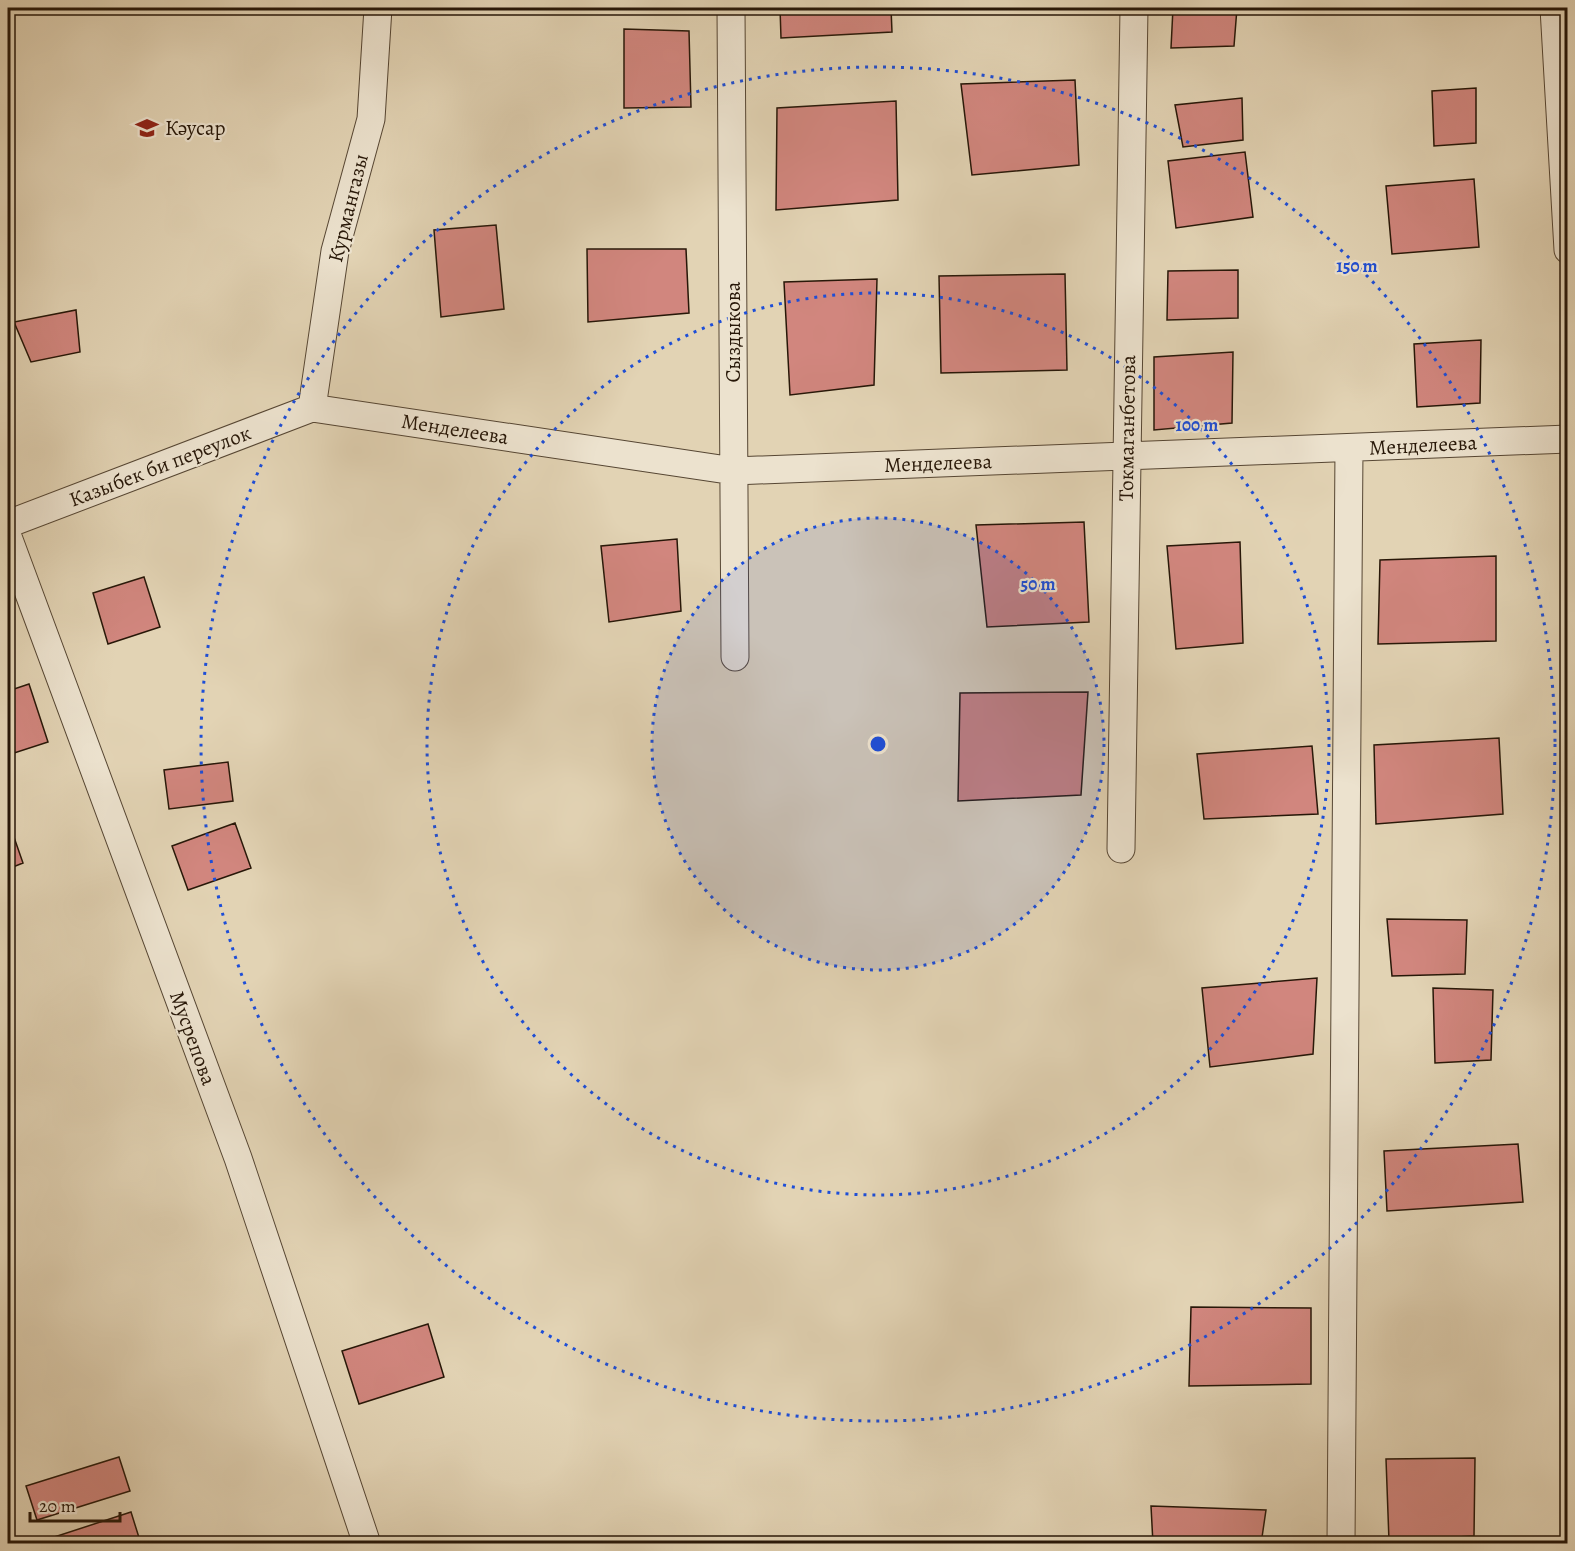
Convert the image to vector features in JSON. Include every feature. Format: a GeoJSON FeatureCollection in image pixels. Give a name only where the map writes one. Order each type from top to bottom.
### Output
{"type":"FeatureCollection","features":[{"type":"Feature","properties":{"kind":"street","name":"Курмангазы"},"geometry":{"type":"LineString","coordinates":[[312,408],[335,251],[371,119],[378,8]]}},
{"type":"Feature","properties":{"kind":"street","name":"Сыздыкова"},"geometry":{"type":"LineString","coordinates":[[731,8],[735,657]]}},
{"type":"Feature","properties":{"kind":"street","name":"Токмаганбетова"},"geometry":{"type":"LineString","coordinates":[[1121,849],[1134,8]]}},
{"type":"Feature","properties":{"kind":"street"},"geometry":{"type":"LineString","coordinates":[[1554,8],[1568,250]]}},
{"type":"Feature","properties":{"kind":"street","name":"Менделеева"},"geometry":{"type":"LineString","coordinates":[[312,408],[734,471],[1568,439]]}},
{"type":"Feature","properties":{"kind":"street","name":"Казыбек би переулок"},"geometry":{"type":"LineString","coordinates":[[8,524],[312,408]]}},
{"type":"Feature","properties":{"kind":"street"},"geometry":{"type":"LineString","coordinates":[[1341,1544],[1349,449]]}},
{"type":"Feature","properties":{"kind":"street","name":"Мусрепова"},"geometry":{"type":"LineString","coordinates":[[8,537],[238,1158],[368,1544]]}},
{"type":"Feature","properties":{"kind":"building"},"geometry":{"type":"Polygon","coordinates":[[[780,8],[891,8],[892,32],[781,38],[780,8]]]}},
{"type":"Feature","properties":{"kind":"building"},"geometry":{"type":"Polygon","coordinates":[[[1173,8],[1237,8],[1234,46],[1171,48],[1173,8]]]}},
{"type":"Feature","properties":{"kind":"building"},"geometry":{"type":"Polygon","coordinates":[[[624,29],[689,31],[691,107],[624,108],[624,29]]]}},
{"type":"Feature","properties":{"kind":"building"},"geometry":{"type":"Polygon","coordinates":[[[1075,80],[1079,165],[972,175],[961,84],[1075,80]]]}},
{"type":"Feature","properties":{"kind":"building"},"geometry":{"type":"Polygon","coordinates":[[[1476,88],[1476,143],[1434,146],[1432,91],[1476,88]]]}},
{"type":"Feature","properties":{"kind":"building"},"geometry":{"type":"Polygon","coordinates":[[[1242,98],[1243,140],[1183,147],[1175,105],[1242,98]]]}},
{"type":"Feature","properties":{"kind":"building"},"geometry":{"type":"Polygon","coordinates":[[[896,101],[898,200],[776,210],[777,108],[896,101]]]}},
{"type":"Feature","properties":{"kind":"building"},"geometry":{"type":"Polygon","coordinates":[[[1245,152],[1253,217],[1176,228],[1168,161],[1245,152]]]}},
{"type":"Feature","properties":{"kind":"building"},"geometry":{"type":"Polygon","coordinates":[[[1474,179],[1479,247],[1392,254],[1386,186],[1474,179]]]}},
{"type":"Feature","properties":{"kind":"building"},"geometry":{"type":"Polygon","coordinates":[[[496,225],[504,309],[441,317],[434,230],[496,225]]]}},
{"type":"Feature","properties":{"kind":"building"},"geometry":{"type":"Polygon","coordinates":[[[587,249],[686,249],[689,313],[588,322],[587,249]]]}},
{"type":"Feature","properties":{"kind":"building"},"geometry":{"type":"Polygon","coordinates":[[[1238,270],[1238,318],[1167,320],[1168,271],[1238,270]]]}},
{"type":"Feature","properties":{"kind":"building"},"geometry":{"type":"Polygon","coordinates":[[[1065,274],[1067,370],[941,373],[939,276],[1065,274]]]}},
{"type":"Feature","properties":{"kind":"building"},"geometry":{"type":"Polygon","coordinates":[[[877,279],[874,385],[790,395],[784,282],[877,279]]]}},
{"type":"Feature","properties":{"kind":"building"},"geometry":{"type":"Polygon","coordinates":[[[76,310],[80,352],[31,362],[14,322],[76,310]]]}},
{"type":"Feature","properties":{"kind":"building"},"geometry":{"type":"Polygon","coordinates":[[[1481,340],[1480,403],[1417,407],[1414,344],[1481,340]]]}},
{"type":"Feature","properties":{"kind":"building"},"geometry":{"type":"Polygon","coordinates":[[[1233,352],[1232,423],[1154,430],[1154,357],[1233,352]]]}},
{"type":"Feature","properties":{"kind":"building"},"geometry":{"type":"Polygon","coordinates":[[[1084,522],[1089,622],[987,627],[976,525],[1084,522]]]}},
{"type":"Feature","properties":{"kind":"building"},"geometry":{"type":"Polygon","coordinates":[[[677,539],[681,611],[609,622],[601,546],[677,539]]]}},
{"type":"Feature","properties":{"kind":"building"},"geometry":{"type":"Polygon","coordinates":[[[1240,542],[1243,643],[1176,649],[1167,546],[1240,542]]]}},
{"type":"Feature","properties":{"kind":"building"},"geometry":{"type":"Polygon","coordinates":[[[1496,556],[1496,641],[1378,644],[1380,560],[1496,556]]]}},
{"type":"Feature","properties":{"kind":"building"},"geometry":{"type":"Polygon","coordinates":[[[144,577],[160,627],[108,644],[93,593],[144,577]]]}},
{"type":"Feature","properties":{"kind":"building"},"geometry":{"type":"Polygon","coordinates":[[[29,684],[48,742],[8,755],[8,691],[29,684]]]}},
{"type":"Feature","properties":{"kind":"building"},"geometry":{"type":"Polygon","coordinates":[[[1088,692],[1081,795],[958,801],[960,693],[1088,692]]]}},
{"type":"Feature","properties":{"kind":"building"},"geometry":{"type":"Polygon","coordinates":[[[1499,738],[1503,814],[1376,824],[1374,745],[1499,738]]]}},
{"type":"Feature","properties":{"kind":"building"},"geometry":{"type":"Polygon","coordinates":[[[1312,746],[1318,814],[1204,819],[1197,754],[1312,746]]]}},
{"type":"Feature","properties":{"kind":"building"},"geometry":{"type":"Polygon","coordinates":[[[228,762],[233,801],[169,809],[164,770],[228,762]]]}},
{"type":"Feature","properties":{"kind":"building"},"geometry":{"type":"Polygon","coordinates":[[[8,820],[23,863],[8,869],[8,820]]]}},
{"type":"Feature","properties":{"kind":"building"},"geometry":{"type":"Polygon","coordinates":[[[235,823],[251,868],[188,890],[172,846],[235,823]]]}},
{"type":"Feature","properties":{"kind":"building"},"geometry":{"type":"Polygon","coordinates":[[[1387,919],[1467,920],[1465,974],[1392,976],[1387,919]]]}},
{"type":"Feature","properties":{"kind":"building"},"geometry":{"type":"Polygon","coordinates":[[[1317,978],[1313,1054],[1210,1067],[1202,988],[1317,978]]]}},
{"type":"Feature","properties":{"kind":"building"},"geometry":{"type":"Polygon","coordinates":[[[1433,988],[1493,990],[1491,1060],[1435,1063],[1433,988]]]}},
{"type":"Feature","properties":{"kind":"building"},"geometry":{"type":"Polygon","coordinates":[[[1518,1144],[1523,1202],[1387,1211],[1384,1151],[1518,1144]]]}},
{"type":"Feature","properties":{"kind":"building"},"geometry":{"type":"Polygon","coordinates":[[[8,1226],[14,1242],[8,1245],[8,1226]]]}},
{"type":"Feature","properties":{"kind":"building"},"geometry":{"type":"Polygon","coordinates":[[[1191,1307],[1311,1308],[1311,1384],[1189,1386],[1191,1307]]]}},
{"type":"Feature","properties":{"kind":"building"},"geometry":{"type":"Polygon","coordinates":[[[428,1324],[444,1377],[359,1404],[342,1351],[428,1324]]]}},
{"type":"Feature","properties":{"kind":"building"},"geometry":{"type":"Polygon","coordinates":[[[119,1457],[130,1491],[37,1520],[26,1486],[119,1457]]]}},
{"type":"Feature","properties":{"kind":"building"},"geometry":{"type":"Polygon","coordinates":[[[1475,1458],[1474,1536],[1389,1541],[1386,1459],[1475,1458]]]}},
{"type":"Feature","properties":{"kind":"building"},"geometry":{"type":"Polygon","coordinates":[[[1151,1506],[1266,1510],[1261,1544],[1153,1544],[1151,1506]]]}},
{"type":"Feature","properties":{"kind":"building"},"geometry":{"type":"Polygon","coordinates":[[[131,1512],[141,1544],[43,1544],[42,1541],[131,1512]]]}},
{"type":"Feature","properties":{"kind":"place","name":"Кәусар"},"geometry":{"type":"Point","coordinates":[147,128]}}]}
